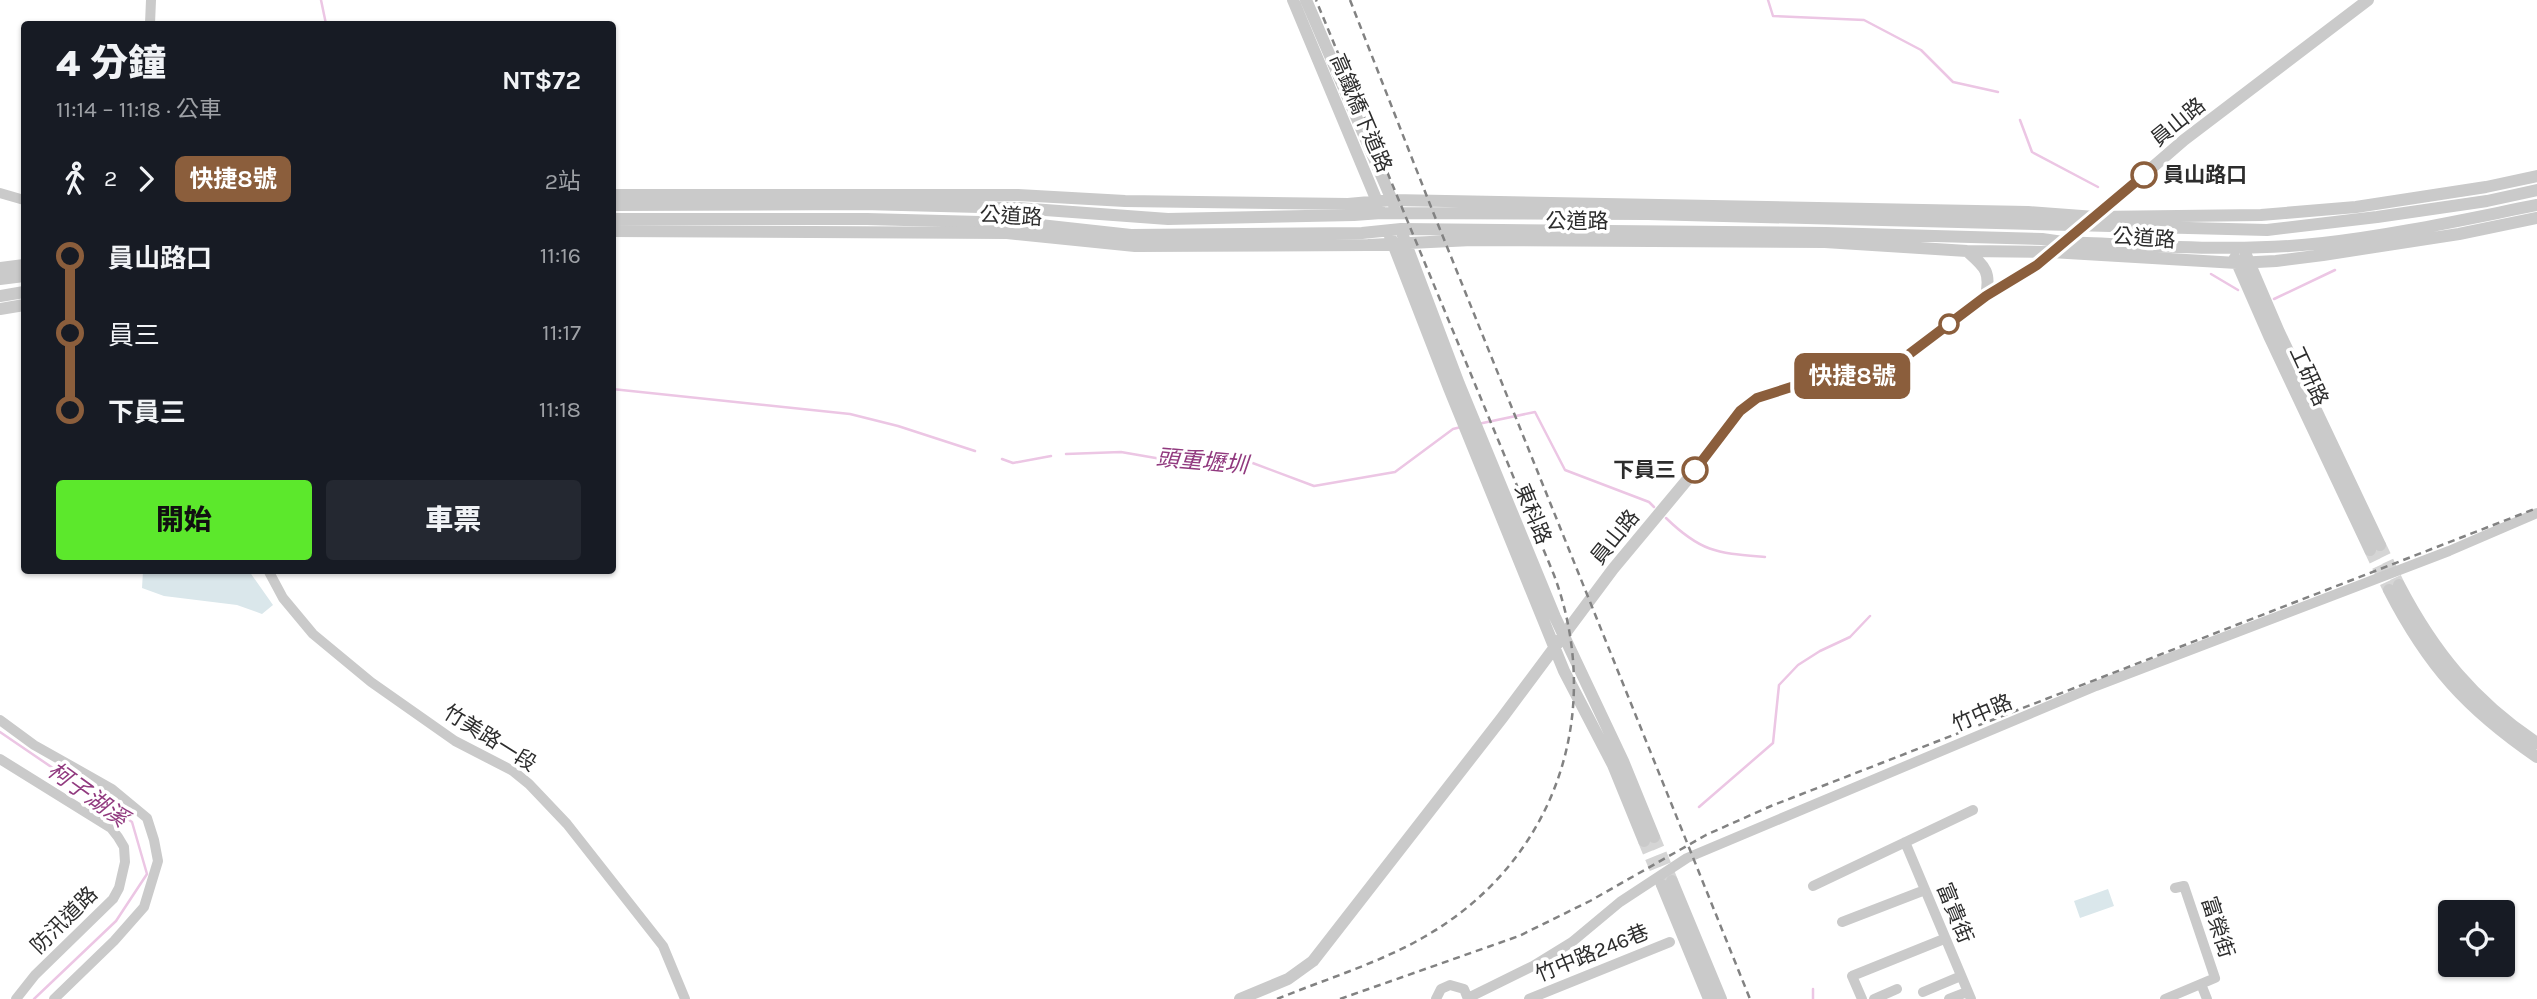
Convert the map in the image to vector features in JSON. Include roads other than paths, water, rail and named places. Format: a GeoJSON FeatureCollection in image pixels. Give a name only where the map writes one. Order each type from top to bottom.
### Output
{"type":"FeatureCollection","features":[{"type":"Feature","properties":{"kind":"street"},"geometry":{"type":"LineString","coordinates":[[150,21],[151,0]]}},
{"type":"Feature","properties":{"kind":"street","name":"高鐵橋下道路"},"geometry":{"type":"LineString","coordinates":[[1293,0],[1381,212],[1396,236]]}},
{"type":"Feature","properties":{"kind":"street","name":"高鐵橋下道路"},"geometry":{"type":"LineString","coordinates":[[1306,0],[1392,200]]}},
{"type":"Feature","properties":{"kind":"street","name":"員山路"},"geometry":{"type":"LineString","coordinates":[[1240,999],[1288,979],[1313,961],[1563,635],[1740,411],[1757,398],[1777,390],[1807,382],[1875,373],[1900,361],[1986,296],[2037,265],[2184,140],[2368,0]]}},
{"type":"Feature","properties":{"kind":"street","name":"公道路"},"geometry":{"type":"LineString","coordinates":[[616,205],[863,204],[1018,208],[1168,219],[1354,215],[1459,207],[2028,212],[2095,217],[2223,216],[2375,204],[2486,187],[2537,176]]}},
{"type":"Feature","properties":{"kind":"street","name":"公道路"},"geometry":{"type":"LineString","coordinates":[[616,195],[991,195],[1125,201],[1348,204],[1392,200],[1459,207],[2230,231],[2280,229],[2377,218],[2487,201],[2537,190]]}},
{"type":"Feature","properties":{"kind":"street"},"geometry":{"type":"LineString","coordinates":[[0,193],[21,199]]}},
{"type":"Feature","properties":{"kind":"street","name":"東科路"},"geometry":{"type":"LineString","coordinates":[[1392,200],[1397,212],[1396,236],[1564,671],[1649,839],[1623,761],[1563,635],[1477,442]]}},
{"type":"Feature","properties":{"kind":"street"},"geometry":{"type":"LineString","coordinates":[[2375,204],[2377,218]]}},
{"type":"Feature","properties":{"kind":"street","name":"公道路"},"geometry":{"type":"LineString","coordinates":[[616,219],[867,219],[996,223],[1131,234],[2042,239],[2063,242],[2236,247],[2322,243],[2537,205]]}},
{"type":"Feature","properties":{"kind":"street","name":"工研路"},"geometry":{"type":"LineString","coordinates":[[2223,216],[2243,262],[2270,338],[2375,547]]}},
{"type":"Feature","properties":{"kind":"street","name":"公道路"},"geometry":{"type":"LineString","coordinates":[[1825,237],[1967,251],[2052,251],[2243,262],[2337,253],[2459,234],[2537,218]]}},
{"type":"Feature","properties":{"kind":"street","name":"公道路"},"geometry":{"type":"LineString","coordinates":[[616,231],[1007,233],[1135,246],[1368,245],[1396,236]]}},
{"type":"Feature","properties":{"kind":"street"},"geometry":{"type":"LineString","coordinates":[[1967,251],[1983,266],[1989,277],[1986,296]]}},
{"type":"Feature","properties":{"kind":"street"},"geometry":{"type":"LineString","coordinates":[[0,268],[21,265]]}},
{"type":"Feature","properties":{"kind":"street"},"geometry":{"type":"LineString","coordinates":[[0,279],[21,276]]}},
{"type":"Feature","properties":{"kind":"street"},"geometry":{"type":"LineString","coordinates":[[0,296],[21,292]]}},
{"type":"Feature","properties":{"kind":"street"},"geometry":{"type":"LineString","coordinates":[[0,309],[21,306]]}},
{"type":"Feature","properties":{"kind":"street","name":"竹中路"},"geometry":{"type":"LineString","coordinates":[[1468,999],[1533,966],[1572,942],[1619,902],[1687,858],[1741,838],[1787,815],[2096,686],[2411,566],[2537,513]]}},
{"type":"Feature","properties":{"kind":"street","name":"竹美路一段"},"geometry":{"type":"LineString","coordinates":[[270,574],[283,598],[313,634],[371,682],[455,741],[513,771],[529,784],[567,824],[657,939],[685,999]]}},
{"type":"Feature","properties":{"kind":"street"},"geometry":{"type":"LineString","coordinates":[[2537,743],[2483,702],[2452,669],[2394,588],[2420,646],[2452,686],[2492,725],[2537,757]]}},
{"type":"Feature","properties":{"kind":"street"},"geometry":{"type":"LineString","coordinates":[[0,720],[34,745],[112,789],[147,818],[154,840],[158,861],[144,907],[114,941],[54,999]]}},
{"type":"Feature","properties":{"kind":"street","name":"防汛道路"},"geometry":{"type":"LineString","coordinates":[[0,759],[111,828],[124,847],[125,862],[119,888],[113,899],[35,975],[16,999]]}},
{"type":"Feature","properties":{"kind":"street"},"geometry":{"type":"LineString","coordinates":[[1813,886],[1973,810]]}},
{"type":"Feature","properties":{"kind":"street","name":"富貴街"},"geometry":{"type":"LineString","coordinates":[[1905,842],[1969,996]]}},
{"type":"Feature","properties":{"kind":"street"},"geometry":{"type":"LineString","coordinates":[[1709,999],[1667,883],[1721,999]]}},
{"type":"Feature","properties":{"kind":"street","name":"富榮街"},"geometry":{"type":"LineString","coordinates":[[2165,999],[2215,978],[2184,886],[2175,888]]}},
{"type":"Feature","properties":{"kind":"street"},"geometry":{"type":"LineString","coordinates":[[1842,922],[1925,890]]}},
{"type":"Feature","properties":{"kind":"street"},"geometry":{"type":"LineString","coordinates":[[1861,999],[1852,976],[1944,939]]}},
{"type":"Feature","properties":{"kind":"street","name":"竹中路246巷"},"geometry":{"type":"LineString","coordinates":[[1529,999],[1670,942]]}},
{"type":"Feature","properties":{"kind":"street"},"geometry":{"type":"LineString","coordinates":[[1923,992],[1961,976]]}},
{"type":"Feature","properties":{"kind":"street"},"geometry":{"type":"LineString","coordinates":[[2201,984],[2207,999]]}},
{"type":"Feature","properties":{"kind":"street"},"geometry":{"type":"LineString","coordinates":[[1436,999],[1441,989],[1450,985],[1464,989],[1468,999]]}},
{"type":"Feature","properties":{"kind":"street"},"geometry":{"type":"LineString","coordinates":[[1874,999],[1897,989]]}},
{"type":"Feature","properties":{"kind":"street"},"geometry":{"type":"LineString","coordinates":[[1949,999],[1969,996]]}},
{"type":"Feature","properties":{"kind":"waterway","name":"頭重壢圳"},"geometry":{"type":"LineString","coordinates":[[321,0],[325,21]]}},
{"type":"Feature","properties":{"kind":"waterway"},"geometry":{"type":"LineString","coordinates":[[1768,0],[1773,16],[1864,20],[1921,50],[1953,82],[1998,92]]}},
{"type":"Feature","properties":{"kind":"waterway"},"geometry":{"type":"LineString","coordinates":[[2020,120],[2032,152],[2098,187]]}},
{"type":"Feature","properties":{"kind":"waterway"},"geometry":{"type":"LineString","coordinates":[[2274,299],[2335,270]]}},
{"type":"Feature","properties":{"kind":"waterway"},"geometry":{"type":"LineString","coordinates":[[2211,274],[2238,290]]}},
{"type":"Feature","properties":{"kind":"waterway","name":"頭重壢圳"},"geometry":{"type":"LineString","coordinates":[[616,389],[850,414],[898,426],[975,451]]}},
{"type":"Feature","properties":{"kind":"waterway","name":"頭重壢圳"},"geometry":{"type":"LineString","coordinates":[[1478,424],[1535,412],[1565,470],[1649,502],[1654,507]]}},
{"type":"Feature","properties":{"kind":"waterway","name":"頭重壢圳"},"geometry":{"type":"LineString","coordinates":[[1066,454],[1121,452],[1173,461],[1250,462],[1314,486],[1395,472],[1453,429],[1461,427]]}},
{"type":"Feature","properties":{"kind":"waterway","name":"頭重壢圳"},"geometry":{"type":"LineString","coordinates":[[1002,459],[1013,463],[1051,456]]}},
{"type":"Feature","properties":{"kind":"waterway","name":"頭重壢圳"},"geometry":{"type":"LineString","coordinates":[[1666,518],[1690,538],[1711,549],[1765,557]]}},
{"type":"Feature","properties":{"kind":"waterway","name":"頭重壢圳"},"geometry":{"type":"LineString","coordinates":[[1699,807],[1773,743],[1779,685],[1798,665],[1850,637],[1870,616]]}},
{"type":"Feature","properties":{"kind":"waterway","name":"柯子湖溪"},"geometry":{"type":"LineString","coordinates":[[0,732],[132,822],[147,874],[116,921],[34,999]]}},
{"type":"Feature","properties":{"kind":"waterway","name":"頭重壢圳"},"geometry":{"type":"LineString","coordinates":[[1813,989],[1813,999]]}},
{"type":"Feature","properties":{"kind":"tunnel"},"geometry":{"type":"LineString","coordinates":[[2380,545],[2399,585]]}},
{"type":"Feature","properties":{"kind":"tunnel"},"geometry":{"type":"LineString","coordinates":[[2370,550],[2389,590]]}},
{"type":"Feature","properties":{"kind":"tunnel"},"geometry":{"type":"LineString","coordinates":[[1654,837],[1672,881]]}},
{"type":"Feature","properties":{"kind":"tunnel"},"geometry":{"type":"LineString","coordinates":[[1644,841],[1662,885]]}},
{"type":"Feature","properties":{"kind":"railway"},"geometry":{"type":"LineString","coordinates":[[1277,999],[1371,963],[1424,937],[1469,906],[1506,869],[1536,827],[1557,781],[1570,732],[1574,680],[1569,628],[1554,575],[1316,0]]}},
{"type":"Feature","properties":{"kind":"railway"},"geometry":{"type":"LineString","coordinates":[[1350,0],[1750,999]]}},
{"type":"Feature","properties":{"kind":"railway"},"geometry":{"type":"LineString","coordinates":[[1340,999],[1519,936],[1590,901],[1706,835],[1771,806],[2537,508]]}},
{"type":"Feature","properties":{"kind":"place","name":"員山路口"},"geometry":{"type":"Point","coordinates":[2144,175]}},
{"type":"Feature","properties":{"kind":"place","name":"下員三"},"geometry":{"type":"Point","coordinates":[1695,470]}}]}
